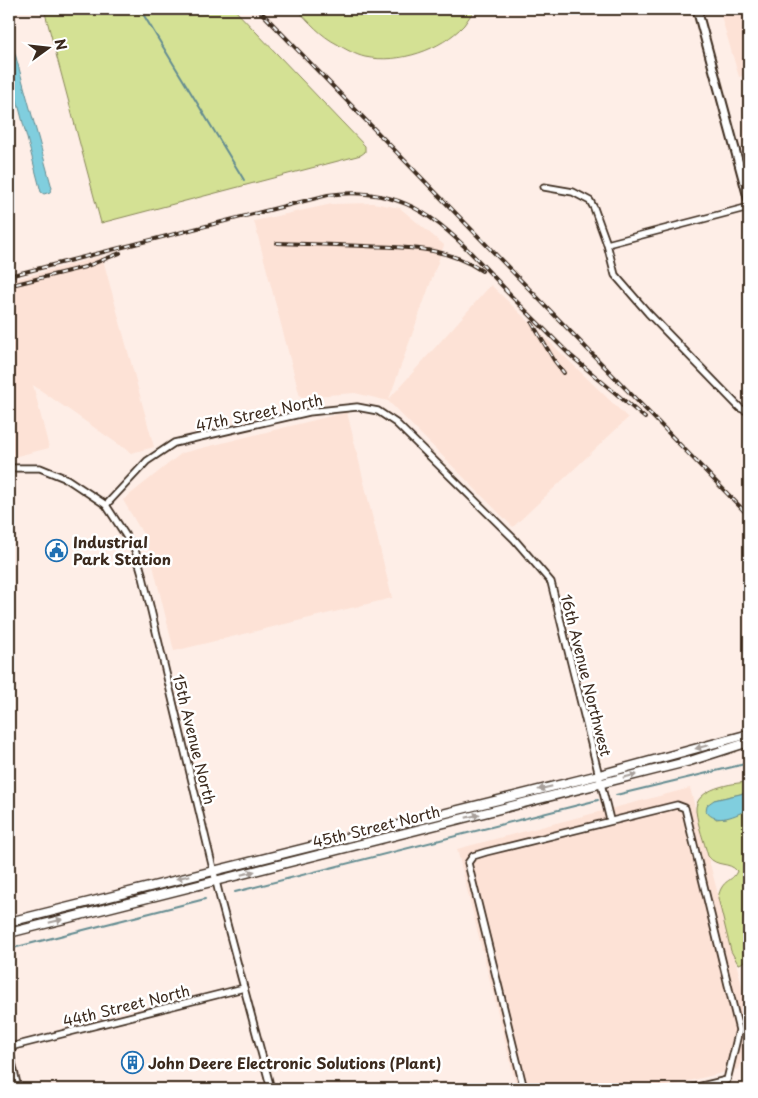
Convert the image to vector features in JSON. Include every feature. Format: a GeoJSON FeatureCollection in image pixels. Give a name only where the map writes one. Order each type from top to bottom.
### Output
{"type":"FeatureCollection","features":[{"type":"Feature","properties":{"kind":"main road","name":"45th Street North"},"geometry":{"type":"LineString","coordinates":[[9,933],[216,881],[600,779],[749,734]]}},
{"type":"Feature","properties":{"kind":"main road","name":"45th Street North"},"geometry":{"type":"LineString","coordinates":[[9,922],[214,870],[600,779],[690,761],[749,742]]}},
{"type":"Feature","properties":{"kind":"street"},"geometry":{"type":"LineString","coordinates":[[697,9],[749,201]]}},
{"type":"Feature","properties":{"kind":"street"},"geometry":{"type":"LineString","coordinates":[[544,187],[573,192],[590,201],[607,244],[615,275],[740,408],[749,412]]}},
{"type":"Feature","properties":{"kind":"street"},"geometry":{"type":"LineString","coordinates":[[607,244],[749,208]]}},
{"type":"Feature","properties":{"kind":"street","name":"47th Street North"},"geometry":{"type":"LineString","coordinates":[[106,504],[147,461],[174,443],[309,412],[357,407],[376,410],[396,423],[514,539],[552,582]]}},
{"type":"Feature","properties":{"kind":"street","name":"15th Avenue North"},"geometry":{"type":"LineString","coordinates":[[9,468],[40,468],[67,479],[106,504],[135,550],[216,881],[271,1089]]}},
{"type":"Feature","properties":{"kind":"street","name":"16th Avenue Northwest"},"geometry":{"type":"LineString","coordinates":[[552,582],[610,820]]}},
{"type":"Feature","properties":{"kind":"street"},"geometry":{"type":"LineString","coordinates":[[524,1089],[468,863],[473,856],[610,820],[677,805],[685,808],[740,1030],[727,1080],[689,1089]]}},
{"type":"Feature","properties":{"kind":"street","name":"44th Street North"},"geometry":{"type":"LineString","coordinates":[[18,1089],[10,1053],[14,1046],[244,988]]}},
{"type":"Feature","properties":{"kind":"shaded area"},"geometry":{"type":"Polygon","coordinates":[[[719,9],[749,9],[749,74],[739,77],[719,9]]]}},
{"type":"Feature","properties":{"kind":"shaded area"},"geometry":{"type":"Polygon","coordinates":[[[373,203],[400,208],[444,245],[389,399],[491,285],[628,418],[513,527],[388,401],[355,393],[300,397],[254,221],[332,204],[373,203]]]}},
{"type":"Feature","properties":{"kind":"shaded area"},"geometry":{"type":"Polygon","coordinates":[[[102,256],[154,447],[131,453],[33,385],[49,448],[9,458],[9,281],[102,256]]]}},
{"type":"Feature","properties":{"kind":"shaded area"},"geometry":{"type":"Polygon","coordinates":[[[347,412],[392,598],[174,651],[147,541],[123,500],[182,453],[347,412]]]}},
{"type":"Feature","properties":{"kind":"shaded area"},"geometry":{"type":"Polygon","coordinates":[[[690,788],[749,1012],[749,1034],[739,1069],[656,1089],[517,1089],[457,849],[690,788]]]}},
{"type":"Feature","properties":{"kind":"green space"},"geometry":{"type":"Polygon","coordinates":[[[44,9],[234,9],[365,146],[365,152],[361,155],[101,223],[44,9]]]}},
{"type":"Feature","properties":{"kind":"green space"},"geometry":{"type":"Polygon","coordinates":[[[297,9],[475,9],[464,25],[444,42],[405,57],[378,59],[358,55],[331,41],[297,9]]]}},
{"type":"Feature","properties":{"kind":"green space"},"geometry":{"type":"Polygon","coordinates":[[[749,782],[749,792],[714,800],[716,819],[726,818],[749,809],[749,955],[742,963],[738,964],[731,951],[718,898],[724,884],[737,871],[730,866],[715,862],[708,856],[696,811],[697,803],[708,792],[716,788],[749,782]]]}},
{"type":"Feature","properties":{"kind":"water"},"geometry":{"type":"Polygon","coordinates":[[[9,32],[52,188],[50,192],[44,194],[41,192],[9,69],[9,32]]]}},
{"type":"Feature","properties":{"kind":"water"},"geometry":{"type":"Polygon","coordinates":[[[749,792],[749,809],[738,814],[721,819],[715,818],[706,811],[707,805],[714,800],[749,792]]]}},
{"type":"Feature","properties":{"kind":"waterway"},"geometry":{"type":"LineString","coordinates":[[140,9],[244,180]]}},
{"type":"Feature","properties":{"kind":"waterway"},"geometry":{"type":"LineString","coordinates":[[616,795],[749,763]]}},
{"type":"Feature","properties":{"kind":"waterway"},"geometry":{"type":"LineString","coordinates":[[235,892],[598,800]]}},
{"type":"Feature","properties":{"kind":"waterway"},"geometry":{"type":"LineString","coordinates":[[9,949],[205,899]]}},
{"type":"Feature","properties":{"kind":"railway"},"geometry":{"type":"LineString","coordinates":[[258,9],[749,516]]}},
{"type":"Feature","properties":{"kind":"railway"},"geometry":{"type":"LineString","coordinates":[[9,276],[328,195],[359,193],[386,197],[410,206],[431,218],[470,252],[510,294]]}},
{"type":"Feature","properties":{"kind":"railway"},"geometry":{"type":"LineString","coordinates":[[277,243],[396,247],[426,250],[454,257],[482,271]]}},
{"type":"Feature","properties":{"kind":"railway"},"geometry":{"type":"LineString","coordinates":[[16,284],[85,267],[120,253]]}},
{"type":"Feature","properties":{"kind":"railway"},"geometry":{"type":"LineString","coordinates":[[505,290],[570,355],[645,418]]}},
{"type":"Feature","properties":{"kind":"railway"},"geometry":{"type":"LineString","coordinates":[[532,323],[564,373]]}},
{"type":"Feature","properties":{"kind":"place","name":"Industrial Park Station"},"geometry":{"type":"Point","coordinates":[57,550]}},
{"type":"Feature","properties":{"kind":"place","name":"John Deere Electronic Solutions (Plant)"},"geometry":{"type":"Point","coordinates":[132,1062]}}]}
